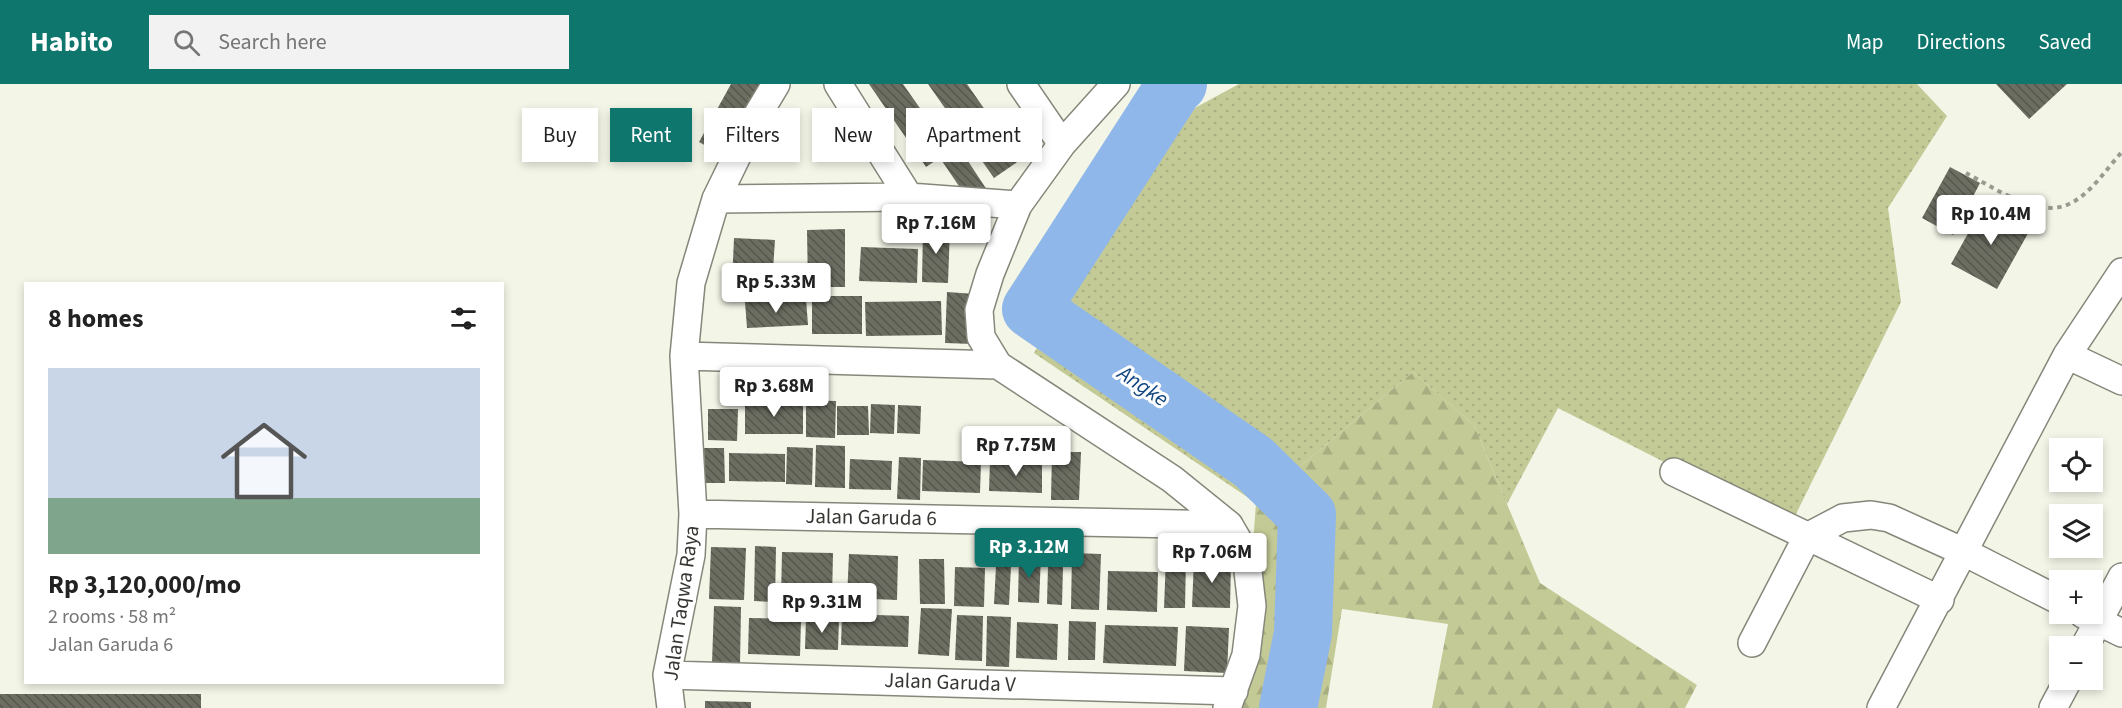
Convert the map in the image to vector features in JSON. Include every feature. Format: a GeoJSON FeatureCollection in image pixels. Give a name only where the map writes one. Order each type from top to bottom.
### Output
{"type":"FeatureCollection","features":[{"type":"Feature","properties":{"kind":"street","name":"Jalan Taqwa Raya"},"geometry":{"type":"LineString","coordinates":[[671,708],[667,675],[690,555],[693,514],[684,356],[692,283],[716,199],[755,119],[776,84]]}},
{"type":"Feature","properties":{"kind":"street"},"geometry":{"type":"LineString","coordinates":[[837,84],[909,197]]}},
{"type":"Feature","properties":{"kind":"street"},"geometry":{"type":"LineString","coordinates":[[1021,84],[1062,144]]}},
{"type":"Feature","properties":{"kind":"street"},"geometry":{"type":"LineString","coordinates":[[1116,84],[1062,144],[1018,205],[990,274],[980,310],[981,337],[998,365],[1172,479],[1229,525],[1246,554],[1252,606],[1246,655],[1230,699]]}},
{"type":"Feature","properties":{"kind":"street"},"geometry":{"type":"LineString","coordinates":[[716,199],[909,197],[1018,205]]}},
{"type":"Feature","properties":{"kind":"street"},"geometry":{"type":"LineString","coordinates":[[1881,708],[1940,600],[2067,355],[2122,272]]}},
{"type":"Feature","properties":{"kind":"street"},"geometry":{"type":"LineString","coordinates":[[2067,355],[2122,381]]}},
{"type":"Feature","properties":{"kind":"street"},"geometry":{"type":"LineString","coordinates":[[684,356],[998,365]]}},
{"type":"Feature","properties":{"kind":"street"},"geometry":{"type":"LineString","coordinates":[[1674,472],[1940,600]]}},
{"type":"Feature","properties":{"kind":"street","name":"Jalan Garuda 6"},"geometry":{"type":"LineString","coordinates":[[693,514],[1229,525]]}},
{"type":"Feature","properties":{"kind":"street"},"geometry":{"type":"LineString","coordinates":[[1752,643],[1807,537],[1843,518],[1871,515],[1889,518],[1964,552],[2049,595]]}},
{"type":"Feature","properties":{"kind":"street"},"geometry":{"type":"LineString","coordinates":[[2103,602],[2122,577]]}},
{"type":"Feature","properties":{"kind":"street"},"geometry":{"type":"LineString","coordinates":[[2103,623],[2122,633]]}},
{"type":"Feature","properties":{"kind":"street","name":"Jalan Garuda V"},"geometry":{"type":"LineString","coordinates":[[667,675],[1230,699]]}},
{"type":"Feature","properties":{"kind":"street"},"geometry":{"type":"LineString","coordinates":[[2053,708],[2063,690]]}},
{"type":"Feature","properties":{"kind":"path"},"geometry":{"type":"LineString","coordinates":[[1966,173],[2026,205],[2046,208],[2068,205],[2089,189],[2122,152]]}},
{"type":"Feature","properties":{"kind":"green space"},"geometry":{"type":"Polygon","coordinates":[[[1239,84],[1917,84],[1947,116],[1888,208],[1901,302],[1790,526],[1558,408],[1507,504],[1474,425],[1413,372],[1256,503],[1034,353],[1169,122],[1239,84]]]}},
{"type":"Feature","properties":{"kind":"green space"},"geometry":{"type":"Polygon","coordinates":[[[1413,372],[1474,425],[1540,583],[1697,685],[1685,708],[1432,708],[1448,624],[1342,609],[1326,708],[1241,708],[1256,503],[1413,372]]]}},
{"type":"Feature","properties":{"kind":"building"},"geometry":{"type":"Polygon","coordinates":[[[731,84],[759,84],[766,88],[755,108],[718,108],[731,84]]]}},
{"type":"Feature","properties":{"kind":"building"},"geometry":{"type":"Polygon","coordinates":[[[869,84],[903,84],[920,108],[906,108],[906,138],[894,120],[894,108],[885,108],[869,84]]]}},
{"type":"Feature","properties":{"kind":"building"},"geometry":{"type":"Polygon","coordinates":[[[928,84],[967,84],[984,108],[945,108],[928,84]]]}},
{"type":"Feature","properties":{"kind":"building"},"geometry":{"type":"Polygon","coordinates":[[[1996,84],[2067,84],[2029,119],[1996,84]]]}},
{"type":"Feature","properties":{"kind":"building"},"geometry":{"type":"Polygon","coordinates":[[[704,133],[704,145],[699,142],[704,133]]]}},
{"type":"Feature","properties":{"kind":"building"},"geometry":{"type":"Polygon","coordinates":[[[923,162],[934,162],[926,167],[923,162]]]}},
{"type":"Feature","properties":{"kind":"building"},"geometry":{"type":"Polygon","coordinates":[[[943,162],[969,162],[989,193],[965,195],[943,162]]]}},
{"type":"Feature","properties":{"kind":"building"},"geometry":{"type":"Polygon","coordinates":[[[983,162],[1017,162],[994,178],[983,162]]]}},
{"type":"Feature","properties":{"kind":"building"},"geometry":{"type":"Polygon","coordinates":[[[1950,167],[1980,183],[1953,235],[1922,218],[1950,167]]]}},
{"type":"Feature","properties":{"kind":"building"},"geometry":{"type":"Polygon","coordinates":[[[1985,203],[2031,228],[1997,289],[1951,264],[1985,203]]]}},
{"type":"Feature","properties":{"kind":"building"},"geometry":{"type":"Polygon","coordinates":[[[923,227],[950,228],[948,283],[922,282],[923,227]]]}},
{"type":"Feature","properties":{"kind":"building"},"geometry":{"type":"Polygon","coordinates":[[[845,229],[845,287],[808,287],[807,230],[845,229]]]}},
{"type":"Feature","properties":{"kind":"building"},"geometry":{"type":"Polygon","coordinates":[[[734,238],[775,240],[772,285],[732,283],[734,238]]]}},
{"type":"Feature","properties":{"kind":"building"},"geometry":{"type":"Polygon","coordinates":[[[861,247],[918,249],[917,283],[859,281],[861,247]]]}},
{"type":"Feature","properties":{"kind":"building"},"geometry":{"type":"Polygon","coordinates":[[[947,292],[975,294],[973,344],[945,343],[947,292]]]}},
{"type":"Feature","properties":{"kind":"building"},"geometry":{"type":"Polygon","coordinates":[[[812,296],[862,296],[862,334],[812,334],[812,296]]]}},
{"type":"Feature","properties":{"kind":"building"},"geometry":{"type":"Polygon","coordinates":[[[806,299],[808,325],[747,328],[745,302],[806,299]]]}},
{"type":"Feature","properties":{"kind":"building"},"geometry":{"type":"Polygon","coordinates":[[[941,301],[942,335],[866,336],[865,302],[941,301]]]}},
{"type":"Feature","properties":{"kind":"building"},"geometry":{"type":"Polygon","coordinates":[[[806,400],[836,401],[835,438],[806,437],[806,400]]]}},
{"type":"Feature","properties":{"kind":"building"},"geometry":{"type":"Polygon","coordinates":[[[803,401],[803,434],[745,434],[745,402],[803,401]]]}},
{"type":"Feature","properties":{"kind":"building"},"geometry":{"type":"Polygon","coordinates":[[[871,404],[895,405],[894,434],[870,433],[871,404]]]}},
{"type":"Feature","properties":{"kind":"building"},"geometry":{"type":"Polygon","coordinates":[[[898,405],[921,406],[920,434],[897,433],[898,405]]]}},
{"type":"Feature","properties":{"kind":"building"},"geometry":{"type":"Polygon","coordinates":[[[837,406],[868,406],[869,435],[837,435],[837,406]]]}},
{"type":"Feature","properties":{"kind":"building"},"geometry":{"type":"Polygon","coordinates":[[[708,409],[738,409],[737,441],[708,440],[708,409]]]}},
{"type":"Feature","properties":{"kind":"building"},"geometry":{"type":"Polygon","coordinates":[[[816,445],[845,446],[845,488],[815,487],[816,445]]]}},
{"type":"Feature","properties":{"kind":"building"},"geometry":{"type":"Polygon","coordinates":[[[787,447],[813,448],[812,485],[786,484],[787,447]]]}},
{"type":"Feature","properties":{"kind":"building"},"geometry":{"type":"Polygon","coordinates":[[[704,448],[724,448],[725,483],[705,483],[704,448]]]}},
{"type":"Feature","properties":{"kind":"building"},"geometry":{"type":"Polygon","coordinates":[[[1052,452],[1081,452],[1079,500],[1051,500],[1052,452]]]}},
{"type":"Feature","properties":{"kind":"building"},"geometry":{"type":"Polygon","coordinates":[[[729,453],[785,454],[785,482],[729,481],[729,453]]]}},
{"type":"Feature","properties":{"kind":"building"},"geometry":{"type":"Polygon","coordinates":[[[899,457],[921,458],[920,500],[897,499],[899,457]]]}},
{"type":"Feature","properties":{"kind":"building"},"geometry":{"type":"Polygon","coordinates":[[[850,459],[892,461],[891,490],[849,489],[850,459]]]}},
{"type":"Feature","properties":{"kind":"building"},"geometry":{"type":"Polygon","coordinates":[[[923,460],[981,462],[980,493],[922,491],[923,460]]]}},
{"type":"Feature","properties":{"kind":"building"},"geometry":{"type":"Polygon","coordinates":[[[990,460],[1042,462],[1042,493],[989,491],[990,460]]]}},
{"type":"Feature","properties":{"kind":"building"},"geometry":{"type":"Polygon","coordinates":[[[755,546],[776,547],[775,602],[754,601],[755,546]]]}},
{"type":"Feature","properties":{"kind":"building"},"geometry":{"type":"Polygon","coordinates":[[[711,547],[746,548],[744,600],[709,599],[711,547]]]}},
{"type":"Feature","properties":{"kind":"building"},"geometry":{"type":"Polygon","coordinates":[[[782,552],[833,553],[832,600],[781,598],[782,552]]]}},
{"type":"Feature","properties":{"kind":"building"},"geometry":{"type":"Polygon","coordinates":[[[1072,553],[1101,554],[1099,610],[1071,609],[1072,553]]]}},
{"type":"Feature","properties":{"kind":"building"},"geometry":{"type":"Polygon","coordinates":[[[849,554],[898,556],[897,600],[847,598],[849,554]]]}},
{"type":"Feature","properties":{"kind":"building"},"geometry":{"type":"Polygon","coordinates":[[[1019,555],[1041,556],[1039,603],[1018,602],[1019,555]]]}},
{"type":"Feature","properties":{"kind":"building"},"geometry":{"type":"Polygon","coordinates":[[[1166,557],[1186,558],[1185,608],[1164,608],[1166,557]]]}},
{"type":"Feature","properties":{"kind":"building"},"geometry":{"type":"Polygon","coordinates":[[[919,559],[944,559],[945,604],[920,604],[919,559]]]}},
{"type":"Feature","properties":{"kind":"building"},"geometry":{"type":"Polygon","coordinates":[[[1194,559],[1231,561],[1230,608],[1192,607],[1194,559]]]}},
{"type":"Feature","properties":{"kind":"building"},"geometry":{"type":"Polygon","coordinates":[[[996,566],[1011,566],[1009,605],[994,604],[996,566]]]}},
{"type":"Feature","properties":{"kind":"building"},"geometry":{"type":"Polygon","coordinates":[[[1048,566],[1063,567],[1062,605],[1047,604],[1048,566]]]}},
{"type":"Feature","properties":{"kind":"building"},"geometry":{"type":"Polygon","coordinates":[[[955,567],[985,568],[984,607],[954,606],[955,567]]]}},
{"type":"Feature","properties":{"kind":"building"},"geometry":{"type":"Polygon","coordinates":[[[1108,571],[1158,572],[1157,612],[1107,610],[1108,571]]]}},
{"type":"Feature","properties":{"kind":"building"},"geometry":{"type":"Polygon","coordinates":[[[714,606],[741,607],[740,664],[712,663],[714,606]]]}},
{"type":"Feature","properties":{"kind":"building"},"geometry":{"type":"Polygon","coordinates":[[[921,608],[952,609],[949,656],[918,654],[921,608]]]}},
{"type":"Feature","properties":{"kind":"building"},"geometry":{"type":"Polygon","coordinates":[[[842,614],[909,616],[908,647],[841,645],[842,614]]]}},
{"type":"Feature","properties":{"kind":"building"},"geometry":{"type":"Polygon","coordinates":[[[957,615],[983,616],[982,661],[955,660],[957,615]]]}},
{"type":"Feature","properties":{"kind":"building"},"geometry":{"type":"Polygon","coordinates":[[[987,616],[1011,617],[1009,667],[986,666],[987,616]]]}},
{"type":"Feature","properties":{"kind":"building"},"geometry":{"type":"Polygon","coordinates":[[[749,618],[801,619],[800,656],[748,654],[749,618]]]}},
{"type":"Feature","properties":{"kind":"building"},"geometry":{"type":"Polygon","coordinates":[[[806,618],[839,618],[838,650],[805,649],[806,618]]]}},
{"type":"Feature","properties":{"kind":"building"},"geometry":{"type":"Polygon","coordinates":[[[1069,621],[1096,622],[1095,660],[1068,660],[1069,621]]]}},
{"type":"Feature","properties":{"kind":"building"},"geometry":{"type":"Polygon","coordinates":[[[1017,622],[1058,624],[1057,660],[1016,658],[1017,622]]]}},
{"type":"Feature","properties":{"kind":"building"},"geometry":{"type":"Polygon","coordinates":[[[1105,625],[1178,627],[1176,666],[1103,663],[1105,625]]]}},
{"type":"Feature","properties":{"kind":"building"},"geometry":{"type":"Polygon","coordinates":[[[1186,626],[1229,628],[1227,673],[1184,671],[1186,626]]]}},
{"type":"Feature","properties":{"kind":"building"},"geometry":{"type":"Polygon","coordinates":[[[0,694],[201,694],[201,708],[0,708],[0,694]]]}},
{"type":"Feature","properties":{"kind":"building"},"geometry":{"type":"Polygon","coordinates":[[[705,701],[751,702],[751,708],[705,708],[705,701]]]}},
{"type":"Feature","properties":{"kind":"waterway","name":"Angke"},"geometry":{"type":"LineString","coordinates":[[1178,84],[1031,309],[1253,462],[1307,515],[1303,633],[1288,708]]}}]}
